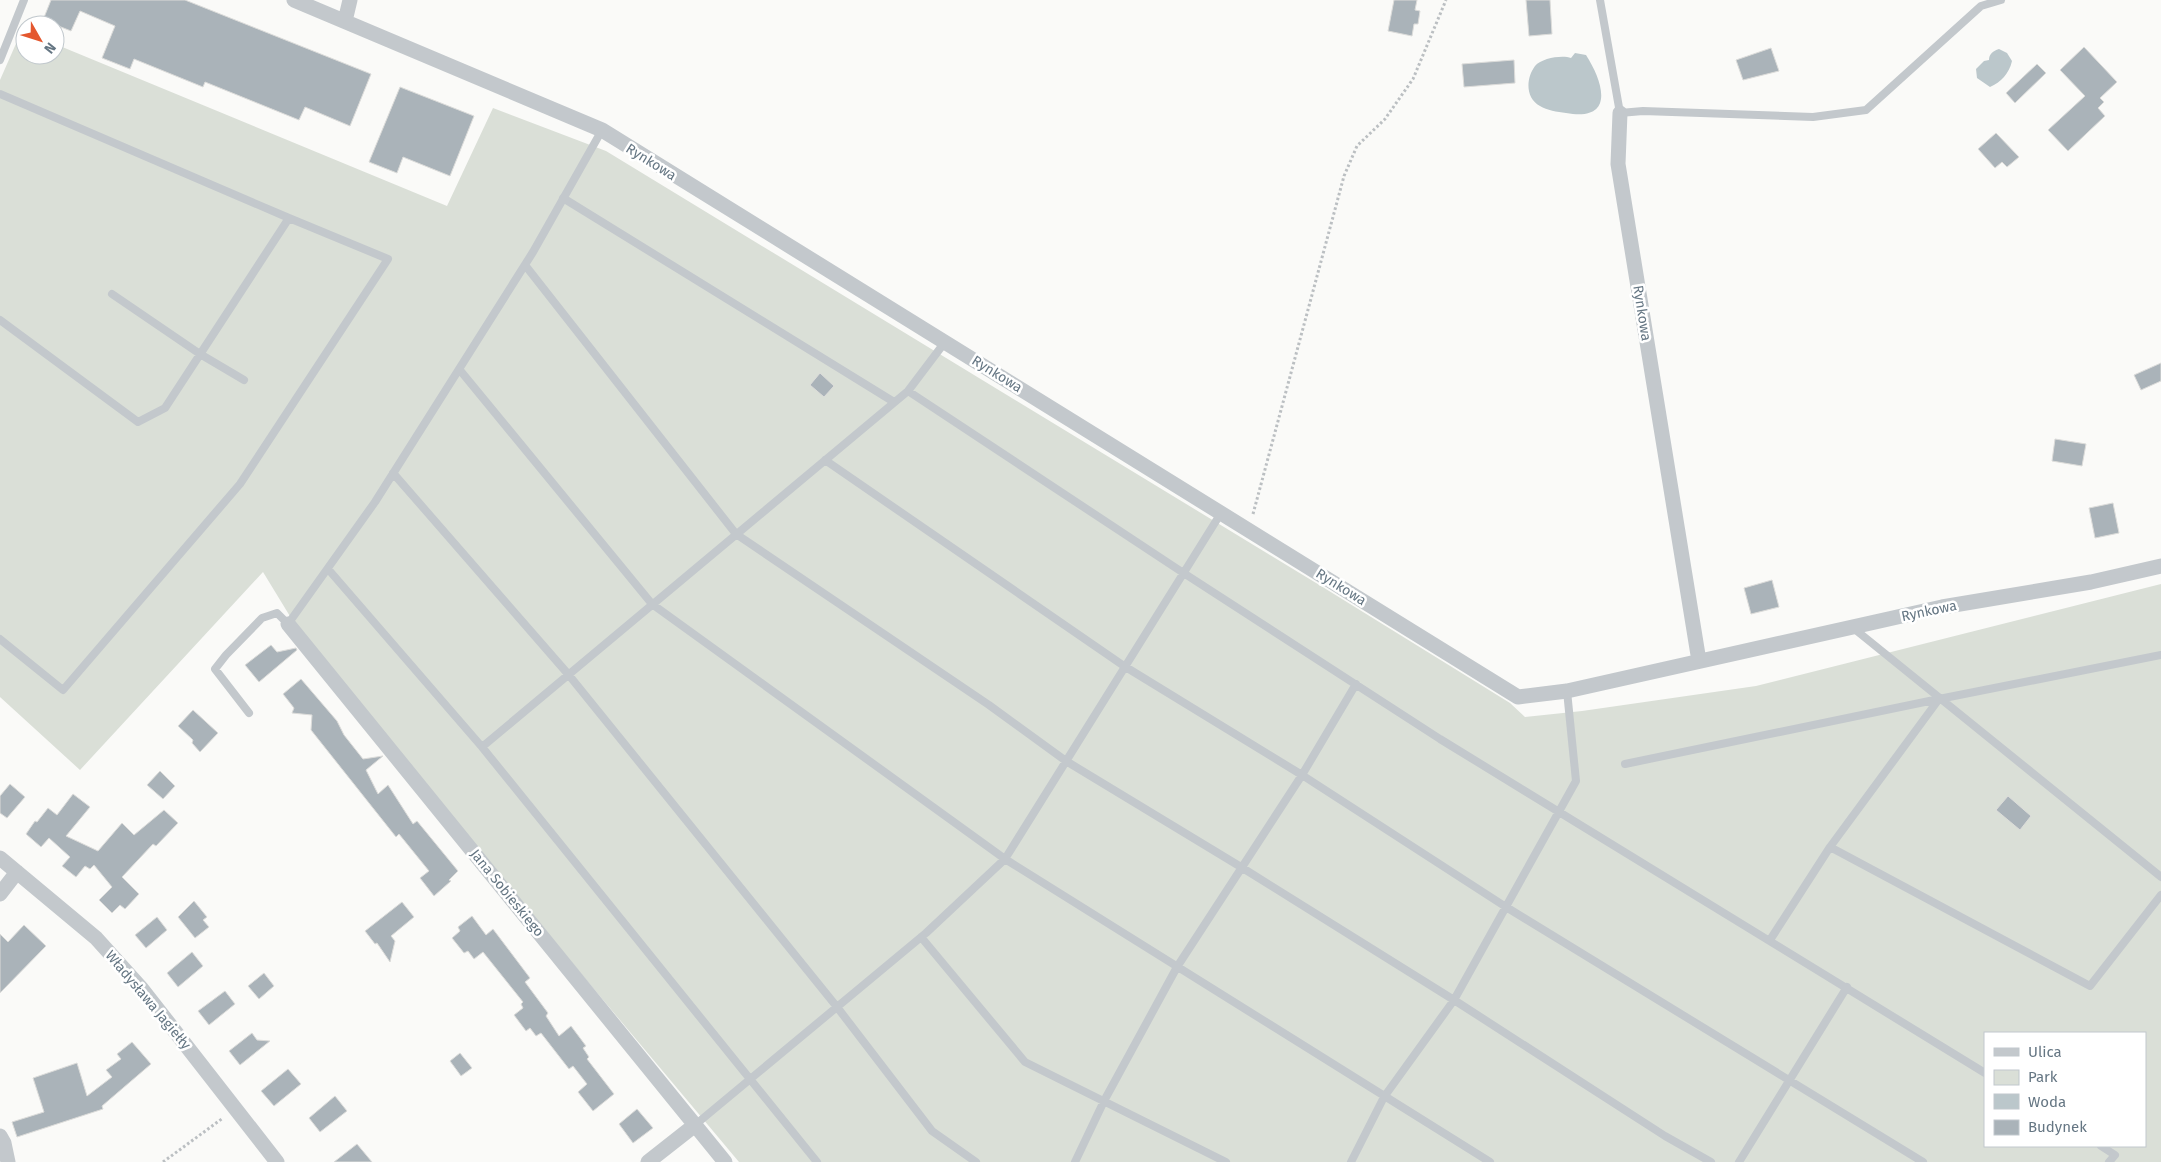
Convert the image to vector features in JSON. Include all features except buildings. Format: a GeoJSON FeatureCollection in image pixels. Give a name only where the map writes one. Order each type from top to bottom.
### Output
{"type":"FeatureCollection","features":[{"type":"Feature","properties":{"kind":"street","name":"Rynkowa"},"geometry":{"type":"LineString","coordinates":[[294,0],[458,71],[602,130],[1518,697],[1567,691],[1942,607],[2091,582],[2161,566]]}},
{"type":"Feature","properties":{"kind":"street"},"geometry":{"type":"LineString","coordinates":[[345,21],[350,0]]}},
{"type":"Feature","properties":{"kind":"street","name":"Rynkowa"},"geometry":{"type":"LineString","coordinates":[[1620,113],[1618,164],[1699,661]]}},
{"type":"Feature","properties":{"kind":"street","name":"Jana Sobieskiego"},"geometry":{"type":"LineString","coordinates":[[288,624],[725,1162]]}},
{"type":"Feature","properties":{"kind":"street","name":"Władysława Jagiełły"},"geometry":{"type":"LineString","coordinates":[[0,858],[96,938],[142,989],[277,1162]]}},
{"type":"Feature","properties":{"kind":"street"},"geometry":{"type":"LineString","coordinates":[[0,894],[17,872]]}},
{"type":"Feature","properties":{"kind":"street"},"geometry":{"type":"LineString","coordinates":[[648,1162],[696,1124]]}},
{"type":"Feature","properties":{"kind":"street"},"geometry":{"type":"LineString","coordinates":[[0,1136],[4,1143],[8,1162]]}},
{"type":"Feature","properties":{"kind":"lane"},"geometry":{"type":"LineString","coordinates":[[0,60],[24,0]]}},
{"type":"Feature","properties":{"kind":"lane"},"geometry":{"type":"LineString","coordinates":[[1600,0],[1620,113],[1643,111],[1813,117],[1866,110],[1981,6],[2001,0]]}},
{"type":"Feature","properties":{"kind":"lane"},"geometry":{"type":"LineString","coordinates":[[0,94],[388,259],[240,484],[63,690],[0,639]]}},
{"type":"Feature","properties":{"kind":"lane"},"geometry":{"type":"LineString","coordinates":[[249,713],[215,669],[262,618],[277,613],[288,624],[328,569],[393,473],[525,265],[602,130]]}},
{"type":"Feature","properties":{"kind":"lane"},"geometry":{"type":"LineString","coordinates":[[563,198],[894,402]]}},
{"type":"Feature","properties":{"kind":"lane"},"geometry":{"type":"LineString","coordinates":[[0,320],[138,422],[164,408],[289,218]]}},
{"type":"Feature","properties":{"kind":"lane"},"geometry":{"type":"LineString","coordinates":[[525,265],[736,534],[989,705],[1066,761],[1241,867],[1454,1000],[1665,1136],[1711,1162]]}},
{"type":"Feature","properties":{"kind":"lane"},"geometry":{"type":"LineString","coordinates":[[112,294],[200,354],[244,380]]}},
{"type":"Feature","properties":{"kind":"lane"},"geometry":{"type":"LineString","coordinates":[[482,747],[908,391],[945,342]]}},
{"type":"Feature","properties":{"kind":"lane"},"geometry":{"type":"LineString","coordinates":[[459,368],[652,604],[1005,859],[1490,1162]]}},
{"type":"Feature","properties":{"kind":"lane"},"geometry":{"type":"LineString","coordinates":[[908,391],[1440,739],[1848,987],[1984,1072]]}},
{"type":"Feature","properties":{"kind":"lane"},"geometry":{"type":"LineString","coordinates":[[825,460],[1124,666],[1302,775],[1506,907],[1924,1162]]}},
{"type":"Feature","properties":{"kind":"lane"},"geometry":{"type":"LineString","coordinates":[[393,473],[568,674],[837,1007],[932,1131],[976,1162]]}},
{"type":"Feature","properties":{"kind":"lane"},"geometry":{"type":"LineString","coordinates":[[696,1124],[921,937],[1005,859],[1182,572],[1221,513]]}},
{"type":"Feature","properties":{"kind":"lane"},"geometry":{"type":"LineString","coordinates":[[328,569],[482,747],[817,1162]]}},
{"type":"Feature","properties":{"kind":"lane"},"geometry":{"type":"LineString","coordinates":[[1852,627],[2161,877]]}},
{"type":"Feature","properties":{"kind":"lane"},"geometry":{"type":"LineString","coordinates":[[1625,764],[1939,699],[2159,657]]}},
{"type":"Feature","properties":{"kind":"lane"},"geometry":{"type":"LineString","coordinates":[[1075,1162],[1104,1101],[1176,967],[1302,775],[1356,684]]}},
{"type":"Feature","properties":{"kind":"lane"},"geometry":{"type":"LineString","coordinates":[[1351,1162],[1384,1097],[1454,1000],[1576,781],[1567,691]]}},
{"type":"Feature","properties":{"kind":"lane"},"geometry":{"type":"LineString","coordinates":[[1770,940],[1830,847],[1939,699]]}},
{"type":"Feature","properties":{"kind":"lane"},"geometry":{"type":"LineString","coordinates":[[1830,847],[2090,986],[2161,895]]}},
{"type":"Feature","properties":{"kind":"lane"},"geometry":{"type":"LineString","coordinates":[[921,937],[1025,1062],[1226,1162]]}},
{"type":"Feature","properties":{"kind":"lane"},"geometry":{"type":"LineString","coordinates":[[1738,1162],[1848,987]]}},
{"type":"Feature","properties":{"kind":"lane"},"geometry":{"type":"LineString","coordinates":[[2103,1147],[2115,1154],[2109,1162]]}},
{"type":"Feature","properties":{"kind":"path"},"geometry":{"type":"LineString","coordinates":[[1244,528],[1255,511],[1344,176],[1357,146],[1385,120],[1413,79],[1446,0]]}},
{"type":"Feature","properties":{"kind":"path"},"geometry":{"type":"LineString","coordinates":[[163,1162],[236,1109]]}},
{"type":"Feature","properties":{"kind":"green space"},"geometry":{"type":"Polygon","coordinates":[[[15,46],[15,65],[65,65],[65,48],[447,206],[493,108],[606,151],[1321,586],[1510,703],[1525,717],[1582,711],[1756,686],[2161,584],[2161,1162],[739,1162],[313,654],[263,572],[80,770],[0,697],[0,80],[15,46]]]}},
{"type":"Feature","properties":{"kind":"water"},"geometry":{"type":"Polygon","coordinates":[[[1999,49],[2007,53],[2012,61],[2004,77],[1990,87],[1977,78],[1976,69],[1984,61],[1989,60],[1992,53],[1999,49]]]}},
{"type":"Feature","properties":{"kind":"water"},"geometry":{"type":"Polygon","coordinates":[[[1575,53],[1586,55],[1597,77],[1601,88],[1599,106],[1592,112],[1582,114],[1566,113],[1552,111],[1535,102],[1528,88],[1530,76],[1535,66],[1542,61],[1552,58],[1571,58],[1575,53]]]}}]}
